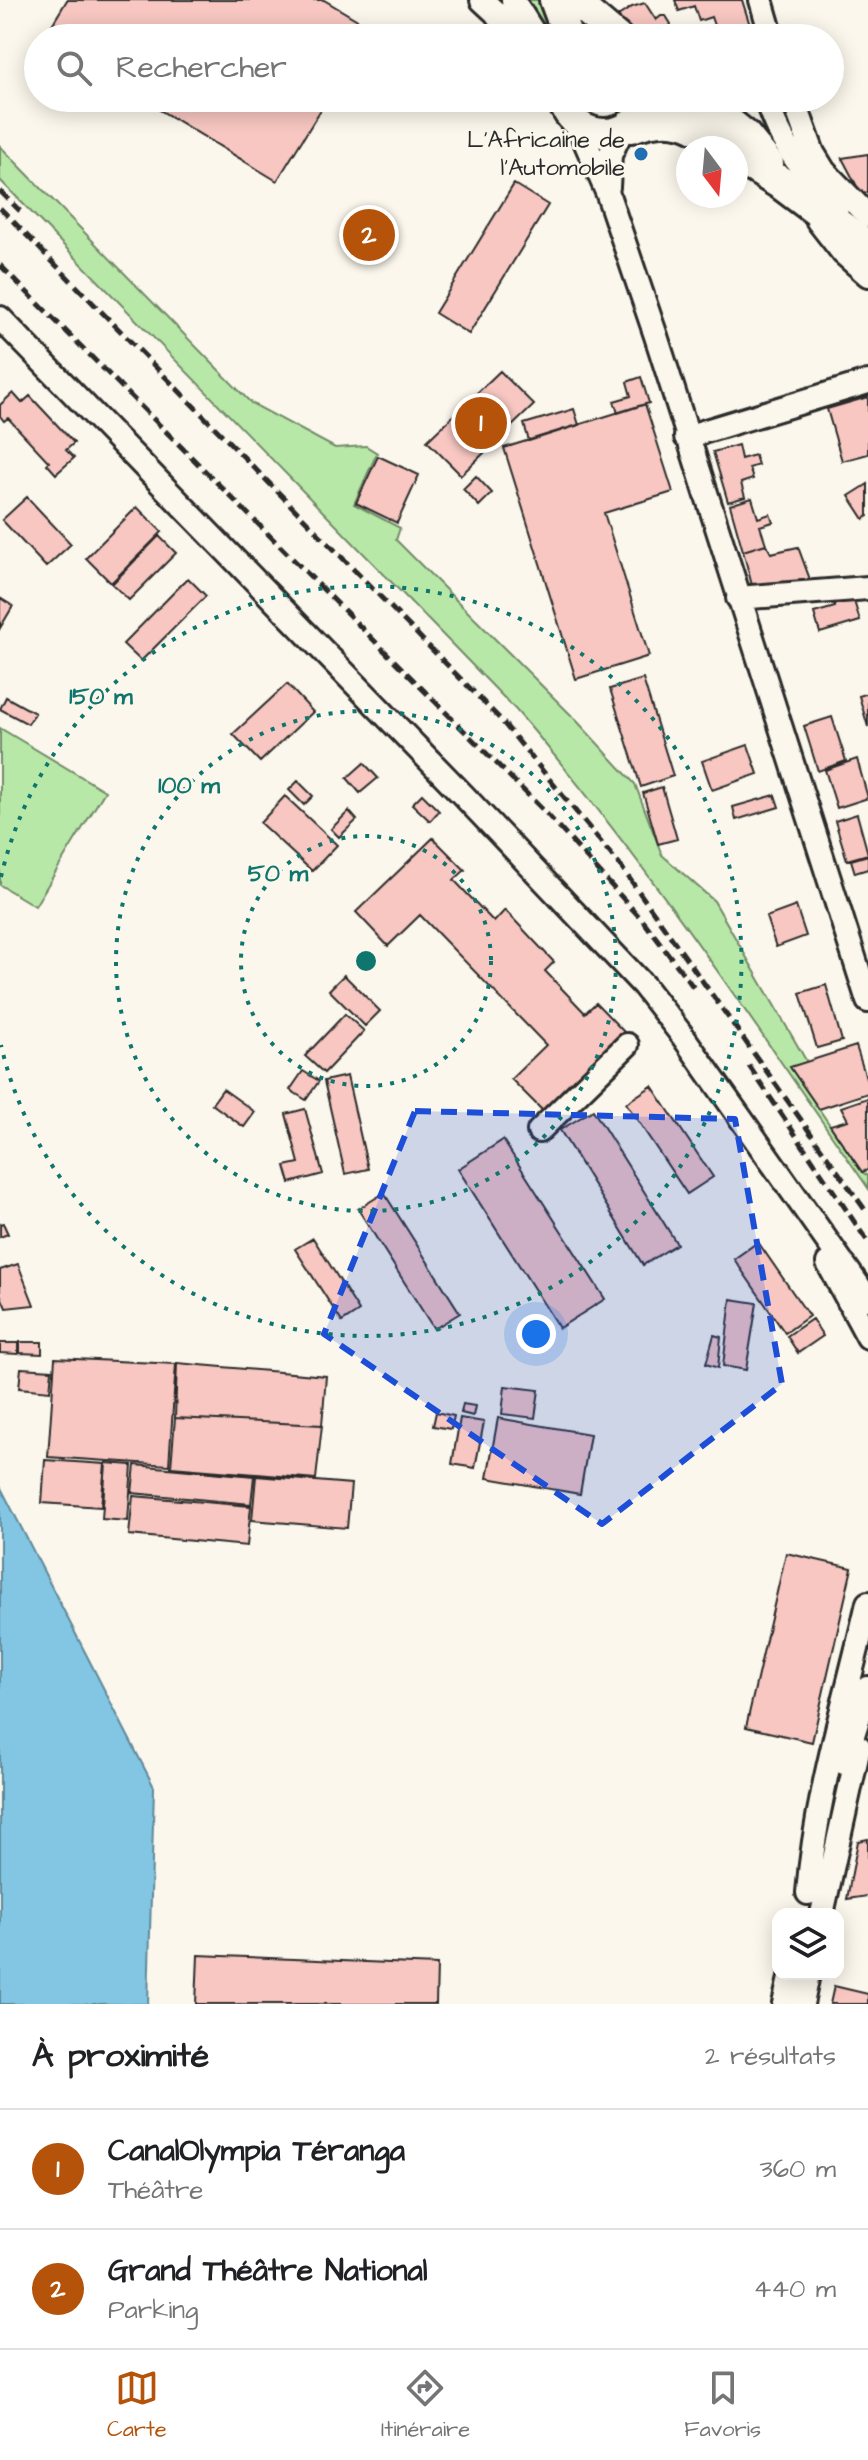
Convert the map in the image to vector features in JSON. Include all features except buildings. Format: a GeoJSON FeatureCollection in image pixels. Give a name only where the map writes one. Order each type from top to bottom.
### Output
{"type":"FeatureCollection","features":[{"type":"Feature","properties":{"kind":"highway"},"geometry":{"type":"LineString","coordinates":[[714,112],[745,137],[794,193]]}},
{"type":"Feature","properties":{"kind":"highway"},"geometry":{"type":"LineString","coordinates":[[626,128],[654,118],[683,120],[712,136]]}},
{"type":"Feature","properties":{"kind":"highway"},"geometry":{"type":"LineString","coordinates":[[748,163],[864,237]]}},
{"type":"Feature","properties":{"kind":"main road"},"geometry":{"type":"LineString","coordinates":[[554,0],[563,24]]}},
{"type":"Feature","properties":{"kind":"main road"},"geometry":{"type":"LineString","coordinates":[[573,0],[601,24]]}},
{"type":"Feature","properties":{"kind":"main road"},"geometry":{"type":"LineString","coordinates":[[571,112],[594,132],[613,133],[626,128],[644,112]]}},
{"type":"Feature","properties":{"kind":"street"},"geometry":{"type":"LineString","coordinates":[[482,0],[503,24]]}},
{"type":"Feature","properties":{"kind":"street"},"geometry":{"type":"LineString","coordinates":[[513,0],[528,24]]}},
{"type":"Feature","properties":{"kind":"street"},"geometry":{"type":"LineString","coordinates":[[761,0],[768,24]]}},
{"type":"Feature","properties":{"kind":"street"},"geometry":{"type":"LineString","coordinates":[[568,112],[607,192],[656,336],[738,598],[858,939],[868,1001]]}},
{"type":"Feature","properties":{"kind":"street"},"geometry":{"type":"LineString","coordinates":[[770,112],[788,148],[864,237]]}},
{"type":"Feature","properties":{"kind":"street"},"geometry":{"type":"LineString","coordinates":[[798,112],[813,153],[864,237]]}},
{"type":"Feature","properties":{"kind":"street"},"geometry":{"type":"LineString","coordinates":[[607,192],[610,155],[626,128]]}},
{"type":"Feature","properties":{"kind":"street"},"geometry":{"type":"LineString","coordinates":[[794,193],[843,253],[868,275]]}},
{"type":"Feature","properties":{"kind":"street"},"geometry":{"type":"LineString","coordinates":[[0,318],[433,763],[643,985],[682,1035],[868,1299]]}},
{"type":"Feature","properties":{"kind":"street"},"geometry":{"type":"LineString","coordinates":[[686,437],[868,382]]}},
{"type":"Feature","properties":{"kind":"street"},"geometry":{"type":"LineString","coordinates":[[738,598],[868,588]]}},
{"type":"Feature","properties":{"kind":"street"},"geometry":{"type":"LineString","coordinates":[[539,1131],[627,1045]]}},
{"type":"Feature","properties":{"kind":"street"},"geometry":{"type":"LineString","coordinates":[[795,1198],[868,1337]]}},
{"type":"Feature","properties":{"kind":"street"},"geometry":{"type":"LineString","coordinates":[[806,1903],[812,1850],[824,1791],[868,1603]]}},
{"type":"Feature","properties":{"kind":"street"},"geometry":{"type":"LineString","coordinates":[[806,1903],[867,1691]]}},
{"type":"Feature","properties":{"kind":"street"},"geometry":{"type":"LineString","coordinates":[[823,1908],[856,1765],[867,1691]]}},
{"type":"Feature","properties":{"kind":"street"},"geometry":{"type":"LineString","coordinates":[[856,1765],[868,1741]]}},
{"type":"Feature","properties":{"kind":"street"},"geometry":{"type":"LineString","coordinates":[[784,2004],[790,1980]]}},
{"type":"Feature","properties":{"kind":"street"},"geometry":{"type":"LineString","coordinates":[[802,2004],[807,1980]]}},
{"type":"Feature","properties":{"kind":"highlighted area"},"geometry":{"type":"Polygon","coordinates":[[[415,1111],[735,1119],[782,1384],[602,1524],[324,1334],[415,1111]]]}},
{"type":"Feature","properties":{"kind":"green space"},"geometry":{"type":"Polygon","coordinates":[[[525,0],[542,0],[551,24],[542,24],[525,0]]]}},
{"type":"Feature","properties":{"kind":"green space"},"geometry":{"type":"Polygon","coordinates":[[[0,146],[251,403],[335,448],[366,446],[377,453],[354,504],[400,528],[396,540],[576,720],[635,784],[662,855],[714,901],[807,1062],[791,1068],[862,1172],[868,1176],[868,1188],[655,884],[564,767],[516,710],[0,180],[0,146]]]}},
{"type":"Feature","properties":{"kind":"green space"},"geometry":{"type":"Polygon","coordinates":[[[0,728],[105,791],[35,906],[0,885],[0,728]]]}},
{"type":"Feature","properties":{"kind":"water"},"geometry":{"type":"Polygon","coordinates":[[[0,1486],[154,1787],[148,2004],[0,2004],[0,1486]]]}},
{"type":"Feature","properties":{"kind":"railway"},"geometry":{"type":"LineString","coordinates":[[0,191],[20,211]]}},
{"type":"Feature","properties":{"kind":"railway"},"geometry":{"type":"LineString","coordinates":[[0,208],[501,720],[622,868],[868,1214]]}},
{"type":"Feature","properties":{"kind":"railway"},"geometry":{"type":"LineString","coordinates":[[0,265],[545,812],[645,923],[694,988]]}},
{"type":"Feature","properties":{"kind":"railway"},"geometry":{"type":"LineString","coordinates":[[749,1066],[868,1242]]}},
{"type":"Feature","properties":{"kind":"place","name":"L'Africaine de l'Automobile"},"geometry":{"type":"Point","coordinates":[641,154]}},
{"type":"Feature","properties":{"kind":"place","name":"Grand Théâtre National"},"geometry":{"type":"Point","coordinates":[369,235]}},
{"type":"Feature","properties":{"kind":"place","name":"CanalOlympia Téranga"},"geometry":{"type":"Point","coordinates":[481,423]}}]}
